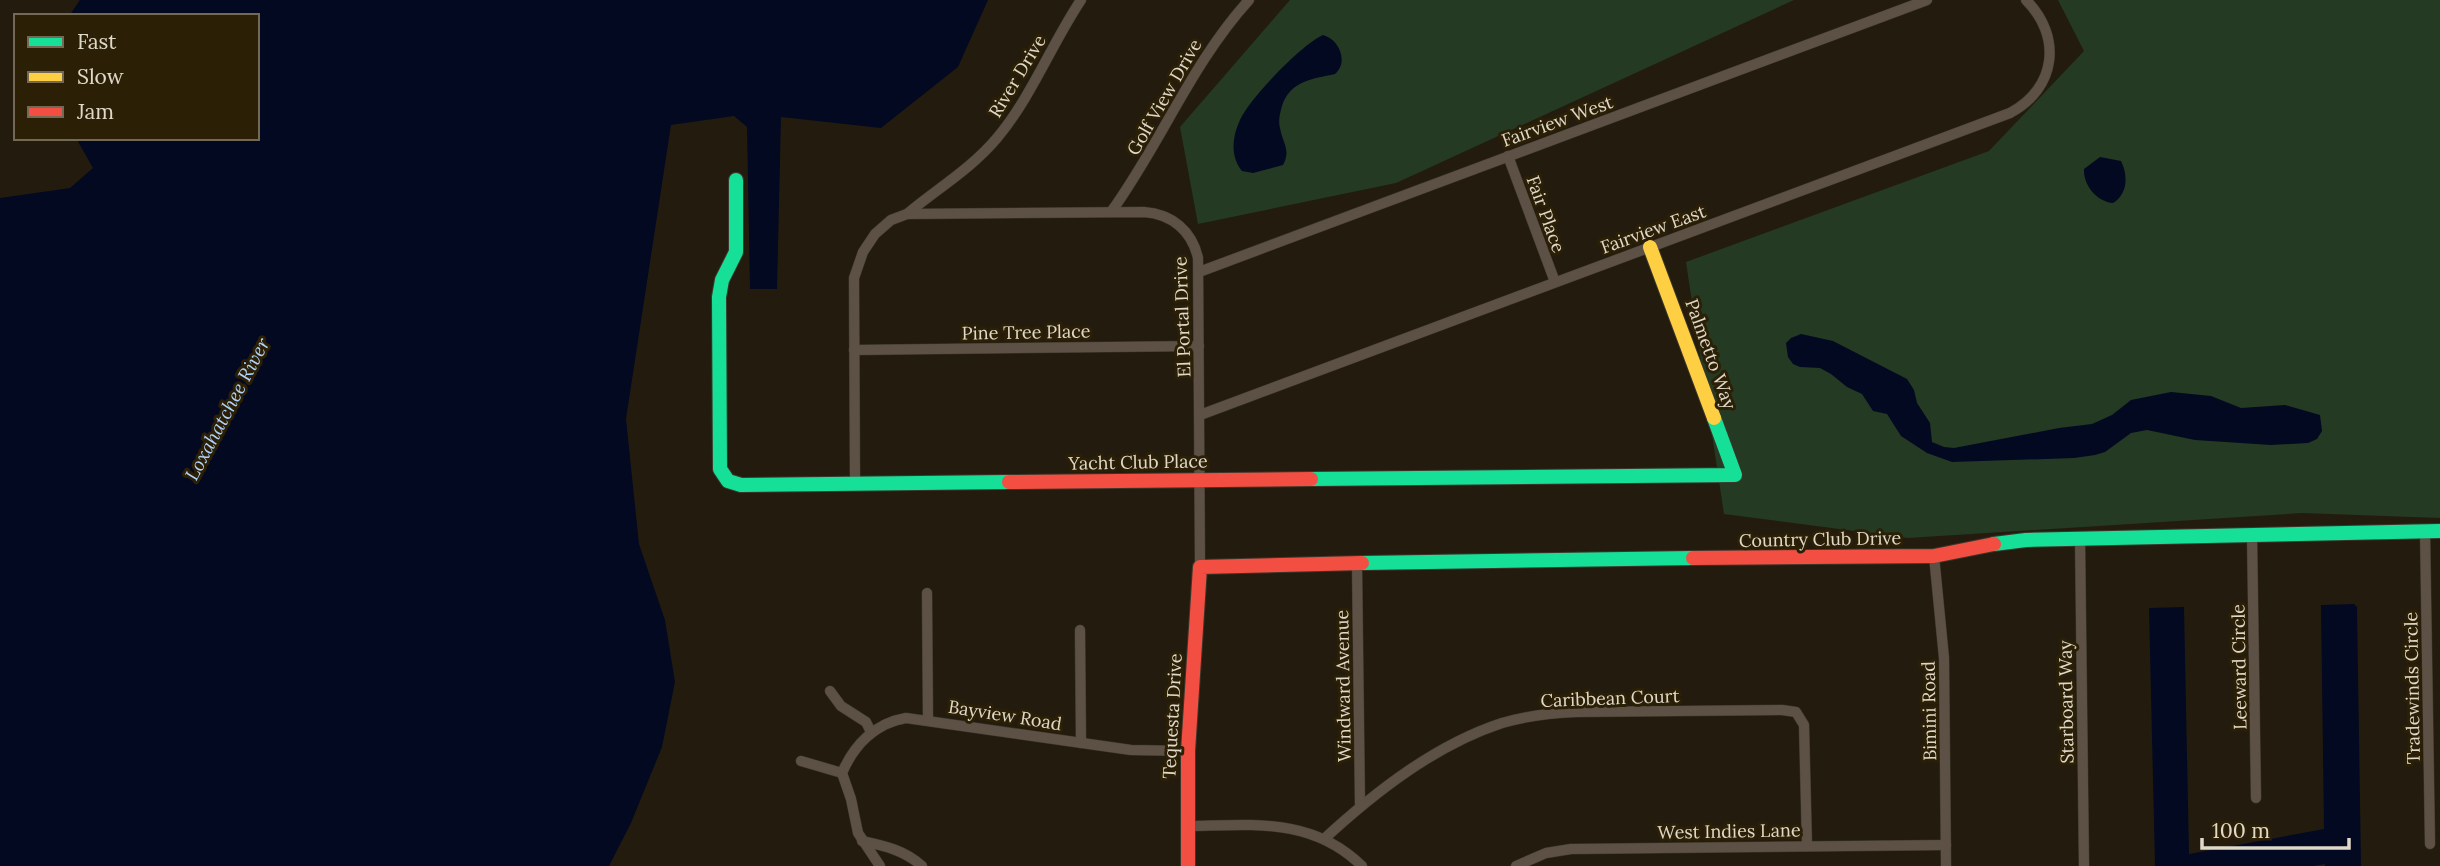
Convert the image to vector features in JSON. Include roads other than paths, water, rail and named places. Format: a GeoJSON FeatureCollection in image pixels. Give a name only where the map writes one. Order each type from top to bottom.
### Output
{"type":"FeatureCollection","features":[{"type":"Feature","properties":{"kind":"street","name":"River Drive"},"geometry":{"type":"LineString","coordinates":[[907,214],[963,173],[996,139],[1028,95],[1081,0]]}},
{"type":"Feature","properties":{"kind":"street","name":"Golf View Drive"},"geometry":{"type":"LineString","coordinates":[[1111,212],[1147,159],[1197,68],[1249,0]]}},
{"type":"Feature","properties":{"kind":"street","name":"Fairview West"},"geometry":{"type":"LineString","coordinates":[[1199,272],[1927,0]]}},
{"type":"Feature","properties":{"kind":"street","name":"Fairview East"},"geometry":{"type":"LineString","coordinates":[[1200,415],[2017,109],[2035,94],[2046,74],[2050,54],[2049,38],[2040,16],[2026,0]]}},
{"type":"Feature","properties":{"kind":"street","name":"Fair Place"},"geometry":{"type":"LineString","coordinates":[[1508,156],[1555,282]]}},
{"type":"Feature","properties":{"kind":"street","name":"Yacht Club Place"},"geometry":{"type":"LineString","coordinates":[[736,180],[736,252],[722,280],[719,297],[720,469],[734,484],[1735,475]]}},
{"type":"Feature","properties":{"kind":"street","name":"El Portal Drive"},"geometry":{"type":"LineString","coordinates":[[907,214],[1152,212],[1172,219],[1183,228],[1194,245],[1199,272],[1200,567]]}},
{"type":"Feature","properties":{"kind":"street"},"geometry":{"type":"LineString","coordinates":[[855,484],[854,278],[871,240],[891,220],[907,214]]}},
{"type":"Feature","properties":{"kind":"street","name":"Palmetto Way"},"geometry":{"type":"LineString","coordinates":[[1650,247],[1735,475]]}},
{"type":"Feature","properties":{"kind":"street","name":"Pine Tree Place"},"geometry":{"type":"LineString","coordinates":[[853,349],[1199,346]]}},
{"type":"Feature","properties":{"kind":"street","name":"Country Club Drive"},"geometry":{"type":"LineString","coordinates":[[1200,567],[1934,556],[1998,543],[2080,538],[2433,531]]}},
{"type":"Feature","properties":{"kind":"street","name":"Tradewinds Circle"},"geometry":{"type":"LineString","coordinates":[[2430,844],[2433,531]]}},
{"type":"Feature","properties":{"kind":"street","name":"Leeward Circle"},"geometry":{"type":"LineString","coordinates":[[2252,535],[2256,799]]}},
{"type":"Feature","properties":{"kind":"street","name":"Starboard Way"},"geometry":{"type":"LineString","coordinates":[[2080,538],[2084,866]]}},
{"type":"Feature","properties":{"kind":"street","name":"Bimini Road"},"geometry":{"type":"LineString","coordinates":[[1934,556],[1944,658],[1946,866]]}},
{"type":"Feature","properties":{"kind":"street","name":"Windward Avenue"},"geometry":{"type":"LineString","coordinates":[[1357,564],[1360,807]]}},
{"type":"Feature","properties":{"kind":"street","name":"Tequesta Drive"},"geometry":{"type":"LineString","coordinates":[[1188,866],[1188,751],[1200,567]]}},
{"type":"Feature","properties":{"kind":"street"},"geometry":{"type":"LineString","coordinates":[[927,593],[928,720]]}},
{"type":"Feature","properties":{"kind":"street"},"geometry":{"type":"LineString","coordinates":[[1080,630],[1081,743]]}},
{"type":"Feature","properties":{"kind":"street"},"geometry":{"type":"LineString","coordinates":[[830,691],[841,706],[866,722],[872,732]]}},
{"type":"Feature","properties":{"kind":"street","name":"Caribbean Court"},"geometry":{"type":"LineString","coordinates":[[1324,839],[1360,807],[1436,754],[1460,740],[1521,718],[1576,712],[1782,710],[1796,712],[1804,725],[1807,846]]}},
{"type":"Feature","properties":{"kind":"street","name":"Bayview Road"},"geometry":{"type":"LineString","coordinates":[[842,773],[848,760],[872,732],[899,719],[928,720],[1131,750],[1188,751]]}},
{"type":"Feature","properties":{"kind":"street"},"geometry":{"type":"LineString","coordinates":[[801,761],[842,773],[862,841],[880,866]]}},
{"type":"Feature","properties":{"kind":"street"},"geometry":{"type":"LineString","coordinates":[[1189,826],[1271,825],[1306,832],[1340,848],[1362,866]]}},
{"type":"Feature","properties":{"kind":"street"},"geometry":{"type":"LineString","coordinates":[[862,841],[893,848],[911,856],[922,866]]}},
{"type":"Feature","properties":{"kind":"street","name":"West Indies Lane"},"geometry":{"type":"LineString","coordinates":[[1516,866],[1546,853],[1571,849],[1946,845]]}},
{"type":"Feature","properties":{"kind":"water","name":"Loxahatchee River"},"geometry":{"type":"Polygon","coordinates":[[[80,0],[988,0],[958,67],[881,128],[781,117],[777,289],[750,289],[747,127],[734,116],[671,125],[626,419],[639,544],[665,620],[675,682],[662,747],[631,823],[609,866],[0,866],[0,198],[70,188],[93,168],[77,140],[259,140],[259,14],[70,14],[80,0]]]}},
{"type":"Feature","properties":{"kind":"water"},"geometry":{"type":"Polygon","coordinates":[[[1323,35],[1338,46],[1341,63],[1335,74],[1303,82],[1290,91],[1286,98],[1279,120],[1286,151],[1283,165],[1253,173],[1242,171],[1233,146],[1240,120],[1265,86],[1290,60],[1323,35]]]}},
{"type":"Feature","properties":{"kind":"water"},"geometry":{"type":"Polygon","coordinates":[[[2100,157],[2121,161],[2123,166],[2126,178],[2124,189],[2122,195],[2113,203],[2102,200],[2092,192],[2084,175],[2084,169],[2100,157]]]}},
{"type":"Feature","properties":{"kind":"water"},"geometry":{"type":"Polygon","coordinates":[[[1801,334],[1833,341],[1907,379],[1914,390],[1917,403],[1930,423],[1932,442],[1944,447],[1954,448],[2092,424],[2112,415],[2131,400],[2171,392],[2211,396],[2241,408],[2285,405],[2320,415],[2322,431],[2317,439],[2308,443],[2271,445],[2195,440],[2147,430],[2131,433],[2105,452],[2095,455],[1952,462],[1927,453],[1901,436],[1887,414],[1873,411],[1862,394],[1847,387],[1831,374],[1820,368],[1793,364],[1788,357],[1786,343],[1801,334]]]}},
{"type":"Feature","properties":{"kind":"water"},"geometry":{"type":"Polygon","coordinates":[[[2354,604],[2357,607],[2361,866],[2155,866],[2149,608],[2184,607],[2189,854],[2324,829],[2321,605],[2354,604]]]}}]}
